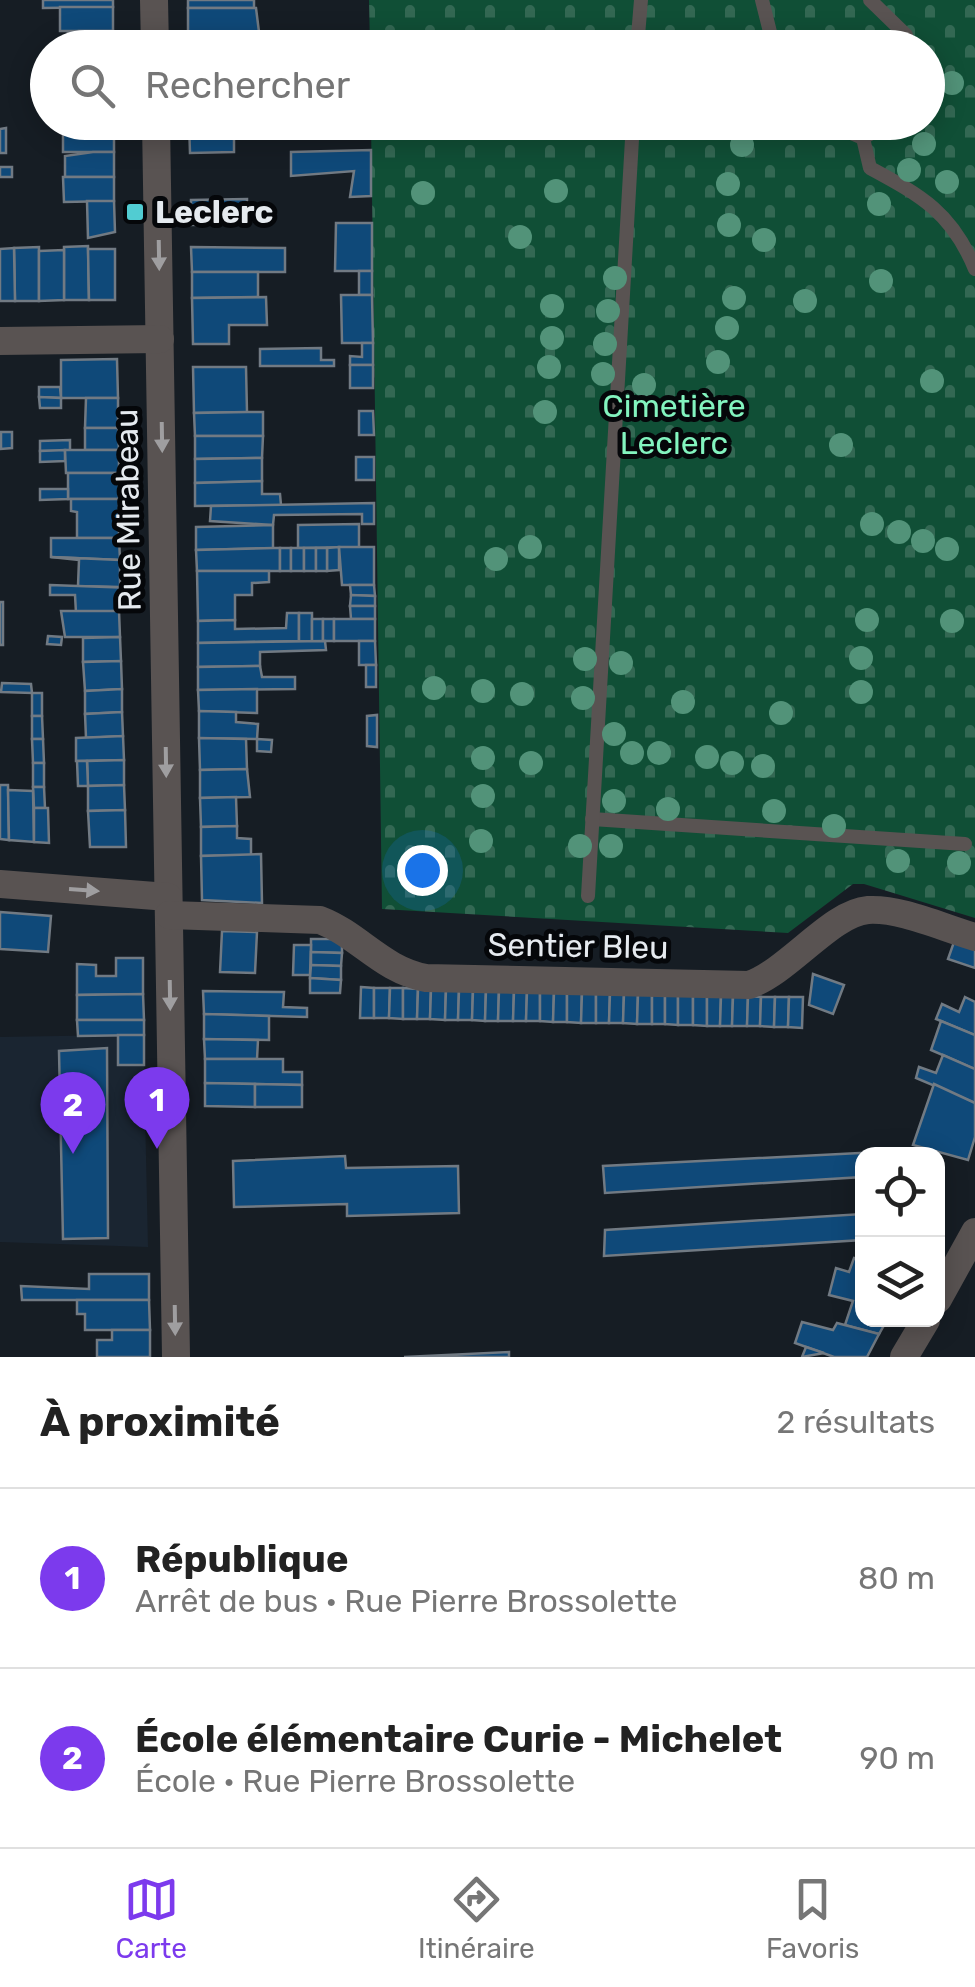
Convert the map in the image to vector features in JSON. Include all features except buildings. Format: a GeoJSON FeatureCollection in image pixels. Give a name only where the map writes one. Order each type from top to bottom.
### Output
{"type":"FeatureCollection","features":[{"type":"Feature","properties":{"kind":"street"},"geometry":{"type":"LineString","coordinates":[[154,0],[155,30]]}},
{"type":"Feature","properties":{"kind":"street","name":"Rue Mirabeau"},"geometry":{"type":"LineString","coordinates":[[156,140],[176,1357]]}},
{"type":"Feature","properties":{"kind":"street"},"geometry":{"type":"LineString","coordinates":[[0,340],[160,340]]}},
{"type":"Feature","properties":{"kind":"street","name":"Sentier Bleu"},"geometry":{"type":"LineString","coordinates":[[0,884],[168,906],[320,920],[342,928],[383,964],[426,978],[749,986],[767,979],[844,918],[864,910],[975,937]]}},
{"type":"Feature","properties":{"kind":"street"},"geometry":{"type":"LineString","coordinates":[[945,1286],[975,1232]]}},
{"type":"Feature","properties":{"kind":"street"},"geometry":{"type":"LineString","coordinates":[[904,1357],[922,1327]]}},
{"type":"Feature","properties":{"kind":"lane"},"geometry":{"type":"LineString","coordinates":[[639,30],[640,0]]}},
{"type":"Feature","properties":{"kind":"lane"},"geometry":{"type":"LineString","coordinates":[[762,0],[770,30]]}},
{"type":"Feature","properties":{"kind":"lane"},"geometry":{"type":"LineString","coordinates":[[870,0],[901,30]]}},
{"type":"Feature","properties":{"kind":"lane"},"geometry":{"type":"LineString","coordinates":[[588,896],[632,140]]}},
{"type":"Feature","properties":{"kind":"lane"},"geometry":{"type":"LineString","coordinates":[[864,140],[870,168],[944,214],[964,241],[975,269]]}},
{"type":"Feature","properties":{"kind":"lane"},"geometry":{"type":"LineString","coordinates":[[592,818],[964,844]]}},
{"type":"Feature","properties":{"kind":"shaded area"},"geometry":{"type":"Polygon","coordinates":[[[118,1035],[118,1065],[144,1065],[148,1247],[0,1242],[0,1037],[118,1035]]]}},
{"type":"Feature","properties":{"kind":"green space","name":"Cimetière Leclerc"},"geometry":{"type":"Polygon","coordinates":[[[369,0],[975,0],[975,918],[864,884],[853,884],[788,933],[382,909],[371,140],[945,140],[945,30],[370,30],[369,0]]]}},
{"type":"Feature","properties":{"kind":"place","name":"Leclerc"},"geometry":{"type":"Point","coordinates":[135,212]}},
{"type":"Feature","properties":{"kind":"place","name":"République"},"geometry":{"type":"Point","coordinates":[157,1149]}},
{"type":"Feature","properties":{"kind":"place","name":"École élémentaire Curie - Michelet"},"geometry":{"type":"Point","coordinates":[73,1154]}}]}
